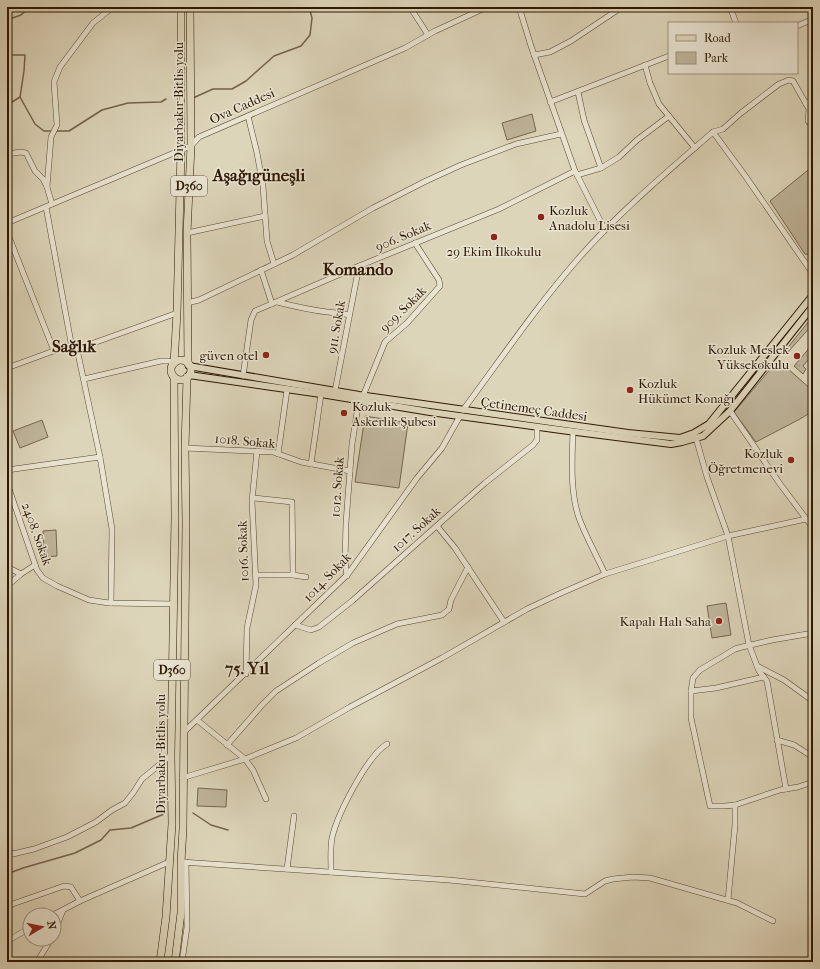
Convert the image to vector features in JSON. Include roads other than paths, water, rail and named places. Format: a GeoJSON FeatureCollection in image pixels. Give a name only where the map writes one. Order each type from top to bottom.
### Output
{"type":"FeatureCollection","features":[{"type":"Feature","properties":{"kind":"highway","name":"Diyarbakır-Bitlis yolu"},"geometry":{"type":"LineString","coordinates":[[174,363],[177,313],[181,150],[181,7]]}},
{"type":"Feature","properties":{"kind":"highway","name":"Diyarbakır-Bitlis yolu"},"geometry":{"type":"LineString","coordinates":[[189,365],[187,233],[191,146],[190,7]]}},
{"type":"Feature","properties":{"kind":"highway"},"geometry":{"type":"LineString","coordinates":[[181,360],[189,365],[190,371],[188,376],[180,380],[174,377],[171,371],[174,363],[181,360]]}},
{"type":"Feature","properties":{"kind":"highway","name":"Diyarbakır-Bitlis yolu"},"geometry":{"type":"LineString","coordinates":[[175,962],[181,913],[183,862],[182,778],[184,732],[185,448],[188,376]]}},
{"type":"Feature","properties":{"kind":"highway","name":"Diyarbakır-Bitlis yolu"},"geometry":{"type":"LineString","coordinates":[[160,962],[166,917],[172,824],[171,755],[175,502],[174,377]]}},
{"type":"Feature","properties":{"kind":"main road","name":"Çetinemeç Caddesi"},"geometry":{"type":"LineString","coordinates":[[188,376],[287,390],[463,410],[628,433],[672,437],[688,436],[709,424],[813,295]]}},
{"type":"Feature","properties":{"kind":"main road","name":"Çetinemeç Caddesi"},"geometry":{"type":"LineString","coordinates":[[189,365],[335,391],[361,398],[460,416],[671,444],[696,438],[709,431],[730,411],[813,306]]}},
{"type":"Feature","properties":{"kind":"street"},"geometry":{"type":"LineString","coordinates":[[47,187],[52,134],[56,125],[54,82],[60,68],[93,23],[113,7]]}},
{"type":"Feature","properties":{"kind":"street"},"geometry":{"type":"LineString","coordinates":[[410,7],[428,35]]}},
{"type":"Feature","properties":{"kind":"street","name":"Ova Caddesi"},"geometry":{"type":"LineString","coordinates":[[7,224],[191,146],[199,137],[405,48],[428,35],[487,7]]}},
{"type":"Feature","properties":{"kind":"street"},"geometry":{"type":"LineString","coordinates":[[519,7],[561,134],[576,173],[604,230]]}},
{"type":"Feature","properties":{"kind":"street"},"geometry":{"type":"LineString","coordinates":[[534,55],[550,52],[571,41],[622,7]]}},
{"type":"Feature","properties":{"kind":"street"},"geometry":{"type":"LineString","coordinates":[[730,7],[736,22]]}},
{"type":"Feature","properties":{"kind":"street"},"geometry":{"type":"LineString","coordinates":[[798,26],[813,19]]}},
{"type":"Feature","properties":{"kind":"street"},"geometry":{"type":"LineString","coordinates":[[550,102],[668,56]]}},
{"type":"Feature","properties":{"kind":"street"},"geometry":{"type":"LineString","coordinates":[[645,65],[650,83],[659,104],[695,148]]}},
{"type":"Feature","properties":{"kind":"street"},"geometry":{"type":"LineString","coordinates":[[463,410],[526,325],[577,260],[615,219],[713,132],[723,129],[741,113],[773,89],[789,80],[794,80],[809,109],[808,121],[813,127]]}},
{"type":"Feature","properties":{"kind":"street"},"geometry":{"type":"LineString","coordinates":[[578,92],[584,120],[601,168]]}},
{"type":"Feature","properties":{"kind":"street"},"geometry":{"type":"LineString","coordinates":[[806,104],[813,100]]}},
{"type":"Feature","properties":{"kind":"street"},"geometry":{"type":"LineString","coordinates":[[248,116],[263,186],[267,241],[274,264]]}},
{"type":"Feature","properties":{"kind":"street","name":"906. Sokak"},"geometry":{"type":"LineString","coordinates":[[244,376],[251,320],[255,311],[359,266],[499,209],[576,173],[601,168],[619,156],[637,140],[669,116]]}},
{"type":"Feature","properties":{"kind":"street"},"geometry":{"type":"LineString","coordinates":[[713,132],[813,274]]}},
{"type":"Feature","properties":{"kind":"street"},"geometry":{"type":"LineString","coordinates":[[187,302],[199,300],[293,255],[373,208],[454,168],[516,144],[561,134]]}},
{"type":"Feature","properties":{"kind":"street"},"geometry":{"type":"LineString","coordinates":[[7,154],[21,152],[26,153],[35,171],[43,179],[52,204]]}},
{"type":"Feature","properties":{"kind":"street"},"geometry":{"type":"LineString","coordinates":[[46,207],[75,348],[84,379],[100,457],[112,529],[111,603]]}},
{"type":"Feature","properties":{"kind":"street"},"geometry":{"type":"LineString","coordinates":[[187,233],[265,216]]}},
{"type":"Feature","properties":{"kind":"street"},"geometry":{"type":"LineString","coordinates":[[7,232],[54,351]]}},
{"type":"Feature","properties":{"kind":"street","name":"909. Sokak"},"geometry":{"type":"LineString","coordinates":[[361,398],[385,342],[407,323],[440,286],[439,280],[415,243]]}},
{"type":"Feature","properties":{"kind":"street","name":"911. Sokak"},"geometry":{"type":"LineString","coordinates":[[335,391],[359,266]]}},
{"type":"Feature","properties":{"kind":"street"},"geometry":{"type":"LineString","coordinates":[[261,270],[274,303],[349,315]]}},
{"type":"Feature","properties":{"kind":"street"},"geometry":{"type":"LineString","coordinates":[[7,368],[67,346],[75,348],[177,313]]}},
{"type":"Feature","properties":{"kind":"street"},"geometry":{"type":"LineString","coordinates":[[84,379],[161,361],[169,361],[174,363]]}},
{"type":"Feature","properties":{"kind":"street"},"geometry":{"type":"LineString","coordinates":[[278,454],[287,390]]}},
{"type":"Feature","properties":{"kind":"street"},"geometry":{"type":"LineString","coordinates":[[311,464],[321,394]]}},
{"type":"Feature","properties":{"kind":"street","name":"1012. Sokak"},"geometry":{"type":"LineString","coordinates":[[347,576],[345,560],[352,444],[361,398]]}},
{"type":"Feature","properties":{"kind":"street"},"geometry":{"type":"LineString","coordinates":[[730,411],[780,484],[813,528]]}},
{"type":"Feature","properties":{"kind":"street","name":"1014. Sokak"},"geometry":{"type":"LineString","coordinates":[[184,732],[347,576],[418,478],[442,448],[460,416]]}},
{"type":"Feature","properties":{"kind":"street","name":"1017. Sokak"},"geometry":{"type":"LineString","coordinates":[[295,625],[312,630],[319,627],[352,601],[485,483],[533,445],[537,440],[537,427]]}},
{"type":"Feature","properties":{"kind":"street"},"geometry":{"type":"LineString","coordinates":[[573,432],[571,462],[574,493],[579,518],[605,574]]}},
{"type":"Feature","properties":{"kind":"street"},"geometry":{"type":"LineString","coordinates":[[696,438],[707,477],[728,536],[749,645],[759,671],[766,681],[786,789]]}},
{"type":"Feature","properties":{"kind":"street","name":"1018. Sokak"},"geometry":{"type":"LineString","coordinates":[[185,448],[273,452],[301,462],[350,471]]}},
{"type":"Feature","properties":{"kind":"street","name":"1016. Sokak"},"geometry":{"type":"LineString","coordinates":[[246,674],[247,628],[256,586],[253,498],[257,451]]}},
{"type":"Feature","properties":{"kind":"street"},"geometry":{"type":"LineString","coordinates":[[7,470],[100,457]]}},
{"type":"Feature","properties":{"kind":"street","name":"2408. Sokak"},"geometry":{"type":"LineString","coordinates":[[7,483],[35,565],[43,578],[89,600],[111,603],[173,604]]}},
{"type":"Feature","properties":{"kind":"street"},"geometry":{"type":"LineString","coordinates":[[253,498],[292,502],[293,575]]}},
{"type":"Feature","properties":{"kind":"street"},"geometry":{"type":"LineString","coordinates":[[182,778],[245,759],[296,738],[350,706],[442,658],[527,609],[605,574],[728,536],[806,519]]}},
{"type":"Feature","properties":{"kind":"street"},"geometry":{"type":"LineString","coordinates":[[437,526],[455,548],[504,622]]}},
{"type":"Feature","properties":{"kind":"street"},"geometry":{"type":"LineString","coordinates":[[7,586],[35,565]]}},
{"type":"Feature","properties":{"kind":"street"},"geometry":{"type":"LineString","coordinates":[[7,567],[21,574]]}},
{"type":"Feature","properties":{"kind":"street"},"geometry":{"type":"LineString","coordinates":[[227,745],[276,691],[326,659],[353,643],[397,624],[442,615],[449,609],[468,567]]}},
{"type":"Feature","properties":{"kind":"street"},"geometry":{"type":"LineString","coordinates":[[256,575],[293,575],[306,577]]}},
{"type":"Feature","properties":{"kind":"street"},"geometry":{"type":"LineString","coordinates":[[813,633],[735,649],[700,670],[693,678],[691,691],[691,718],[710,806],[735,805],[813,782]]}},
{"type":"Feature","properties":{"kind":"street"},"geometry":{"type":"LineString","coordinates":[[757,666],[784,680],[813,701]]}},
{"type":"Feature","properties":{"kind":"street"},"geometry":{"type":"LineString","coordinates":[[691,691],[716,688],[764,677]]}},
{"type":"Feature","properties":{"kind":"street"},"geometry":{"type":"LineString","coordinates":[[197,720],[245,759],[253,770],[266,799]]}},
{"type":"Feature","properties":{"kind":"street"},"geometry":{"type":"LineString","coordinates":[[777,740],[794,745],[813,757]]}},
{"type":"Feature","properties":{"kind":"street"},"geometry":{"type":"LineString","coordinates":[[331,872],[332,838],[340,815],[349,795],[376,753],[387,744]]}},
{"type":"Feature","properties":{"kind":"street"},"geometry":{"type":"LineString","coordinates":[[7,851],[13,854],[34,849],[67,837],[96,822],[112,810],[125,803],[142,779],[171,755]]}},
{"type":"Feature","properties":{"kind":"street"},"geometry":{"type":"LineString","coordinates":[[728,900],[735,825],[735,805]]}},
{"type":"Feature","properties":{"kind":"street"},"geometry":{"type":"LineString","coordinates":[[287,869],[294,816]]}},
{"type":"Feature","properties":{"kind":"street"},"geometry":{"type":"LineString","coordinates":[[63,910],[169,862]]}},
{"type":"Feature","properties":{"kind":"street"},"geometry":{"type":"LineString","coordinates":[[182,962],[187,927],[183,862],[449,880],[585,894],[606,881],[633,877],[650,878],[737,903],[772,921]]}},
{"type":"Feature","properties":{"kind":"street"},"geometry":{"type":"LineString","coordinates":[[7,906],[64,886],[71,886],[80,901]]}},
{"type":"Feature","properties":{"kind":"street"},"geometry":{"type":"LineString","coordinates":[[7,941],[22,933]]}},
{"type":"Feature","properties":{"kind":"street"},"geometry":{"type":"LineString","coordinates":[[37,962],[46,947]]}},
{"type":"Feature","properties":{"kind":"waterway"},"geometry":{"type":"LineString","coordinates":[[7,20],[21,15],[30,7]]}},
{"type":"Feature","properties":{"kind":"waterway"},"geometry":{"type":"LineString","coordinates":[[193,98],[213,89],[232,89],[246,81],[274,56],[301,46],[310,35],[312,18],[309,7]]}},
{"type":"Feature","properties":{"kind":"waterway"},"geometry":{"type":"LineString","coordinates":[[7,55],[25,55],[20,97],[35,124],[44,131],[51,131]]}},
{"type":"Feature","properties":{"kind":"waterway"},"geometry":{"type":"LineString","coordinates":[[7,101],[12,102],[20,97]]}},
{"type":"Feature","properties":{"kind":"waterway"},"geometry":{"type":"LineString","coordinates":[[55,131],[69,131],[102,110],[128,103],[161,102],[166,99]]}},
{"type":"Feature","properties":{"kind":"waterway"},"geometry":{"type":"LineString","coordinates":[[193,813],[211,825],[228,830]]}},
{"type":"Feature","properties":{"kind":"waterway"},"geometry":{"type":"LineString","coordinates":[[7,874],[75,853],[101,840],[110,830],[131,828],[164,814]]}},
{"type":"Feature","properties":{"kind":"place","name":"Kozluk Anadolu Lisesi"},"geometry":{"type":"Point","coordinates":[541,217]}},
{"type":"Feature","properties":{"kind":"place","name":"29 Ekim İlkokulu"},"geometry":{"type":"Point","coordinates":[494,237]}},
{"type":"Feature","properties":{"kind":"place","name":"güven otel"},"geometry":{"type":"Point","coordinates":[266,355]}},
{"type":"Feature","properties":{"kind":"place","name":"Kozluk Meslek Yüksekokulu"},"geometry":{"type":"Point","coordinates":[797,356]}},
{"type":"Feature","properties":{"kind":"place","name":"Kozluk Hükümet Konağı"},"geometry":{"type":"Point","coordinates":[630,390]}},
{"type":"Feature","properties":{"kind":"place","name":"Kozluk Askerlik Şubesi"},"geometry":{"type":"Point","coordinates":[344,413]}},
{"type":"Feature","properties":{"kind":"place","name":"Kozluk Öğretmenevi"},"geometry":{"type":"Point","coordinates":[791,460]}},
{"type":"Feature","properties":{"kind":"place","name":"Kapalı Halı Saha"},"geometry":{"type":"Point","coordinates":[719,621]}},
{"type":"Feature","properties":{"kind":"district","name":"Aşağıgüneşli"},"geometry":{"type":"Point","coordinates":[259,175]}},
{"type":"Feature","properties":{"kind":"district","name":"Komando"},"geometry":{"type":"Point","coordinates":[358,269]}},
{"type":"Feature","properties":{"kind":"district","name":"Sağlık"},"geometry":{"type":"Point","coordinates":[74,346]}},
{"type":"Feature","properties":{"kind":"district","name":"75. Yıl"},"geometry":{"type":"Point","coordinates":[247,668]}}]}
